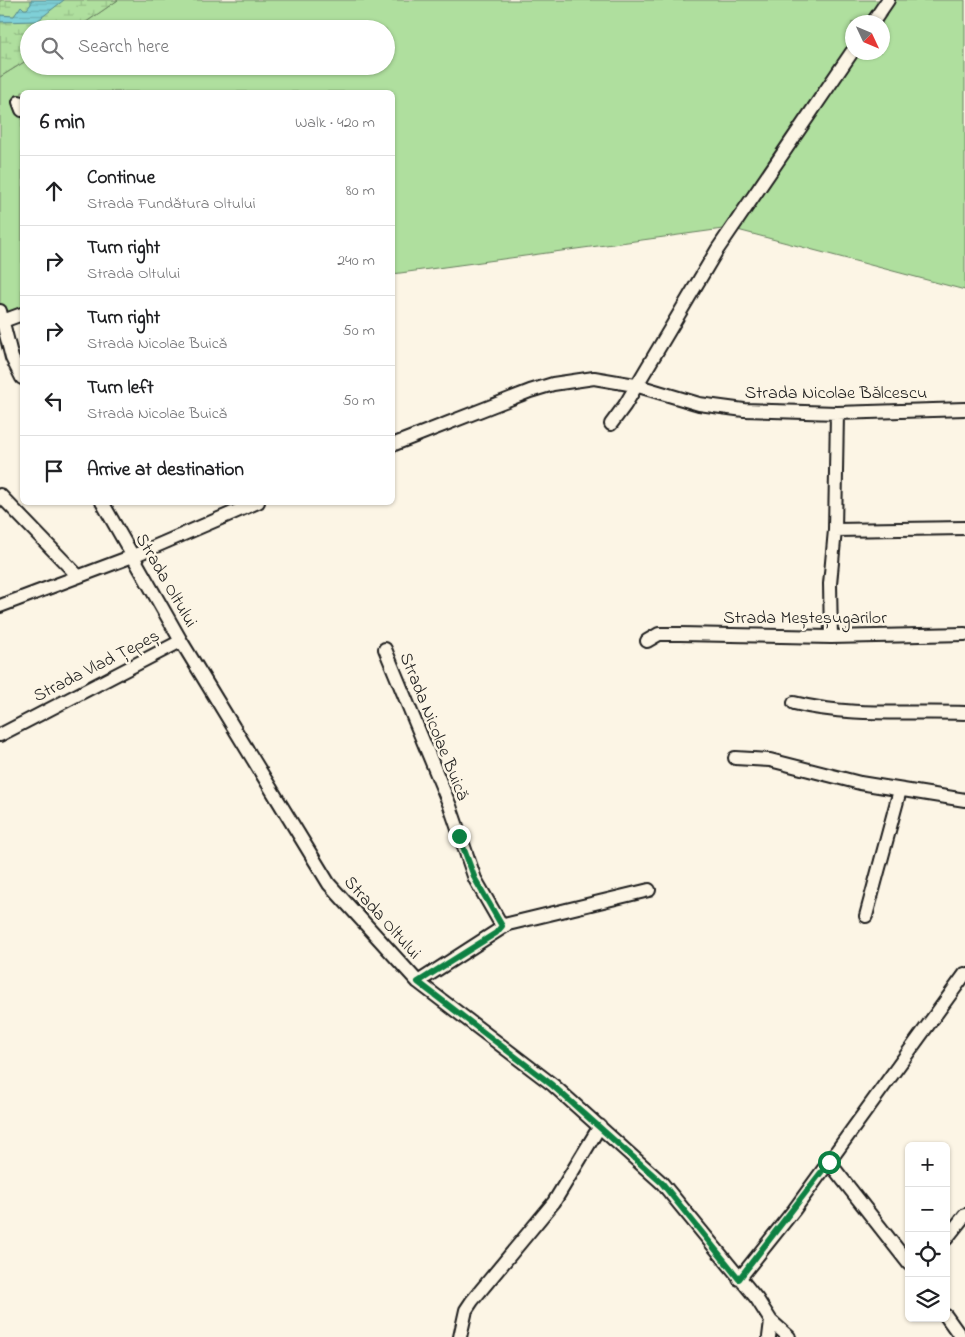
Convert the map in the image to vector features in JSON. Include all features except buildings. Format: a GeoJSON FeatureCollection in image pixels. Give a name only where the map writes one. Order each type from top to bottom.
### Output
{"type":"FeatureCollection","features":[{"type":"Feature","properties":{"kind":"street"},"geometry":{"type":"LineString","coordinates":[[878,15],[888,0]]}},
{"type":"Feature","properties":{"kind":"street"},"geometry":{"type":"LineString","coordinates":[[611,424],[717,250],[847,60]]}},
{"type":"Feature","properties":{"kind":"street"},"geometry":{"type":"LineString","coordinates":[[20,314],[2,316],[12,358],[20,374]]}},
{"type":"Feature","properties":{"kind":"street","name":"Strada Nicolae Bălcescu"},"geometry":{"type":"LineString","coordinates":[[395,444],[554,384],[594,378],[635,385],[671,397],[720,407],[837,414],[965,409]]}},
{"type":"Feature","properties":{"kind":"street"},"geometry":{"type":"LineString","coordinates":[[831,637],[830,584],[835,530],[837,414]]}},
{"type":"Feature","properties":{"kind":"street"},"geometry":{"type":"LineString","coordinates":[[0,495],[78,576]]}},
{"type":"Feature","properties":{"kind":"street","name":"Strada Oltului"},"geometry":{"type":"LineString","coordinates":[[104,505],[181,641],[324,878],[341,900],[418,982],[552,1085],[662,1183],[757,1299],[772,1321],[789,1337]]}},
{"type":"Feature","properties":{"kind":"street"},"geometry":{"type":"LineString","coordinates":[[0,606],[133,556],[251,505]]}},
{"type":"Feature","properties":{"kind":"street"},"geometry":{"type":"LineString","coordinates":[[835,530],[965,528]]}},
{"type":"Feature","properties":{"kind":"street","name":"Strada Meșteșugarilor"},"geometry":{"type":"LineString","coordinates":[[647,641],[659,634],[831,637],[965,634]]}},
{"type":"Feature","properties":{"kind":"street","name":"Strada Vlad Țepeș"},"geometry":{"type":"LineString","coordinates":[[0,735],[181,641]]}},
{"type":"Feature","properties":{"kind":"street","name":"Strada Nicolae Buică"},"geometry":{"type":"LineString","coordinates":[[385,649],[450,806],[475,879],[502,926]]}},
{"type":"Feature","properties":{"kind":"street"},"geometry":{"type":"LineString","coordinates":[[794,703],[814,708],[862,713],[965,713]]}},
{"type":"Feature","properties":{"kind":"street"},"geometry":{"type":"LineString","coordinates":[[735,758],[770,760],[860,783],[965,800]]}},
{"type":"Feature","properties":{"kind":"street"},"geometry":{"type":"LineString","coordinates":[[866,916],[900,790]]}},
{"type":"Feature","properties":{"kind":"street"},"geometry":{"type":"LineString","coordinates":[[418,982],[496,933],[502,926],[649,890]]}},
{"type":"Feature","properties":{"kind":"street"},"geometry":{"type":"LineString","coordinates":[[739,1279],[829,1162],[965,974]]}},
{"type":"Feature","properties":{"kind":"street"},"geometry":{"type":"LineString","coordinates":[[460,1337],[469,1306],[554,1202],[600,1126]]}},
{"type":"Feature","properties":{"kind":"street"},"geometry":{"type":"LineString","coordinates":[[829,1162],[905,1259]]}},
{"type":"Feature","properties":{"kind":"street"},"geometry":{"type":"LineString","coordinates":[[950,1234],[965,1215]]}},
{"type":"Feature","properties":{"kind":"street"},"geometry":{"type":"LineString","coordinates":[[769,1337],[772,1321]]}},
{"type":"Feature","properties":{"kind":"street"},"geometry":{"type":"LineString","coordinates":[[950,1322],[961,1337]]}},
{"type":"Feature","properties":{"kind":"green space"},"geometry":{"type":"Polygon","coordinates":[[[0,0],[118,0],[89,20],[20,20],[20,65],[0,77],[0,0]]]}},
{"type":"Feature","properties":{"kind":"green space"},"geometry":{"type":"Polygon","coordinates":[[[118,0],[965,0],[965,290],[730,228],[395,274],[395,90],[20,90],[20,311],[0,314],[0,77],[20,65],[20,75],[395,75],[395,20],[89,20],[118,0]]]}},
{"type":"Feature","properties":{"kind":"water"},"geometry":{"type":"Polygon","coordinates":[[[31,0],[64,0],[38,20],[0,22],[0,15],[14,16],[21,6],[27,9],[31,4],[31,0]]]}},
{"type":"Feature","properties":{"kind":"route"},"geometry":{"type":"LineString","coordinates":[[459,836],[475,879],[502,926],[496,933],[418,982],[552,1085],[662,1183],[739,1279],[794,1210],[829,1162]]}}]}
